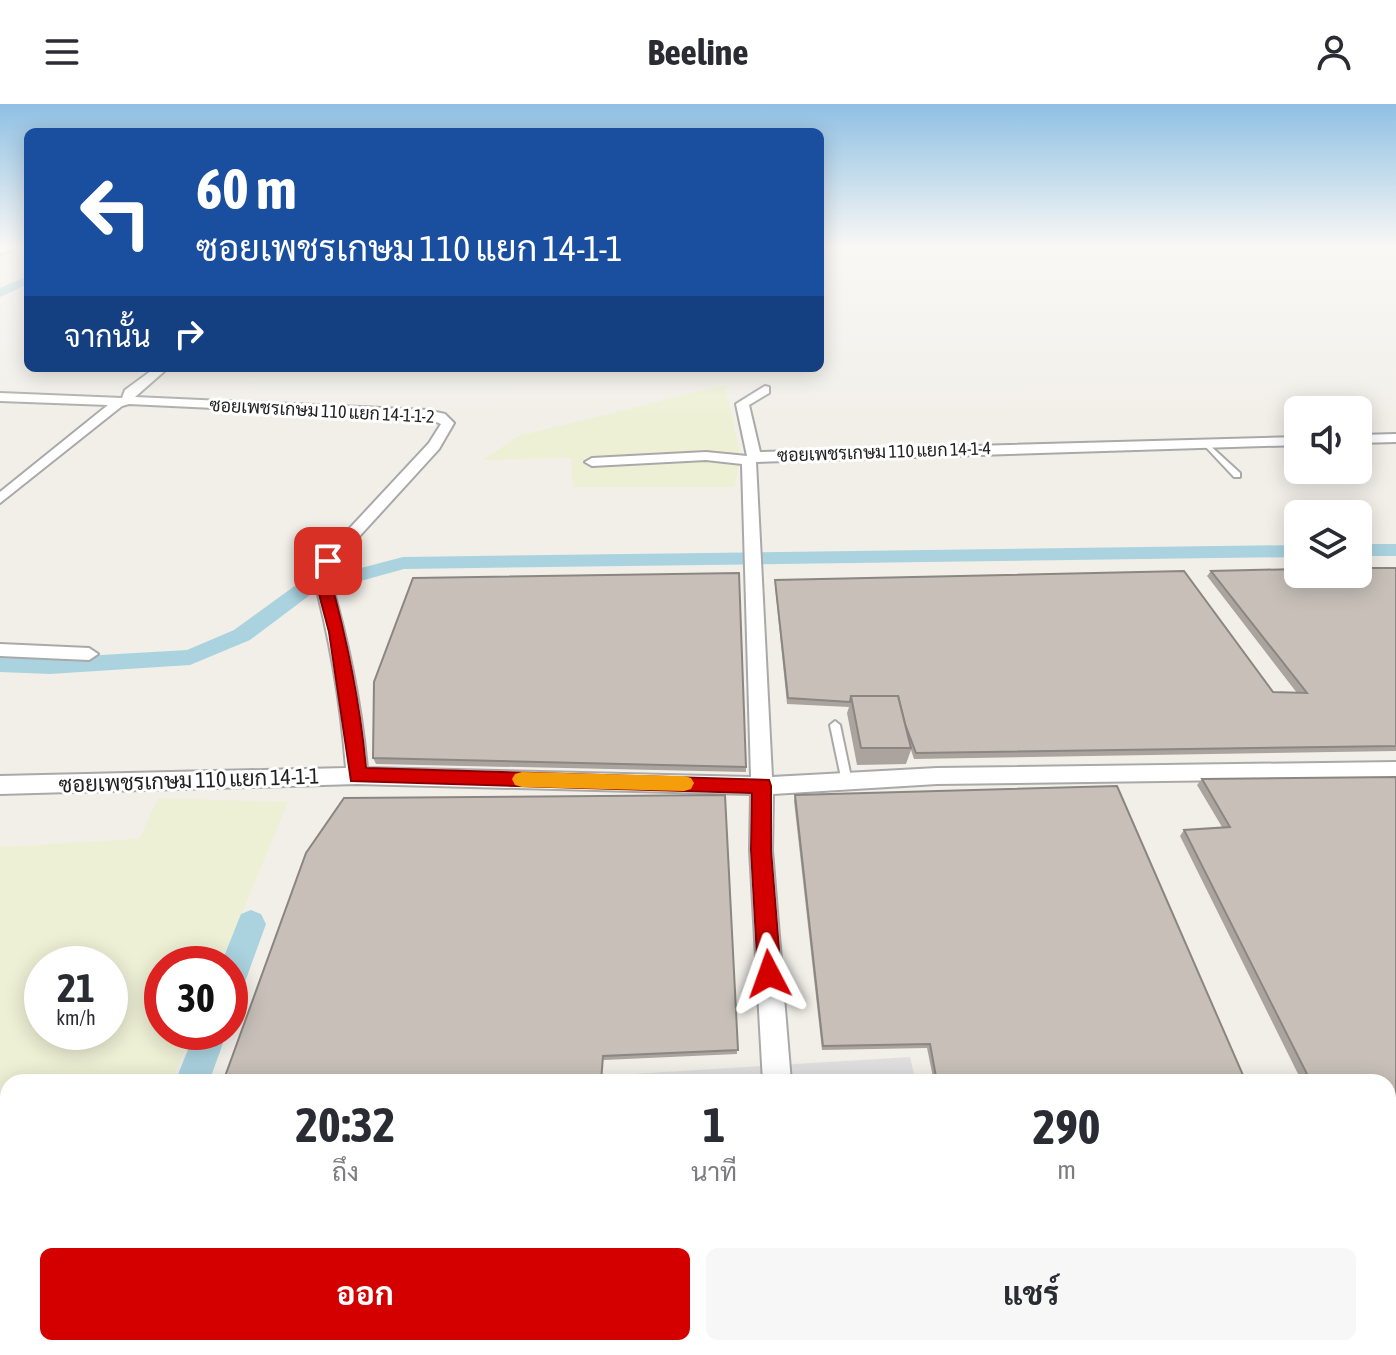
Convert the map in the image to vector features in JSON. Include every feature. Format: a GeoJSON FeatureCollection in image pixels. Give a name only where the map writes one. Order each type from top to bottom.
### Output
{"type":"FeatureCollection","features":[{"type":"Feature","properties":{"kind":"street"},"geometry":{"type":"LineString","coordinates":[[0,499],[124,402],[129,393],[157,372]]}},
{"type":"Feature","properties":{"kind":"street"},"geometry":{"type":"LineString","coordinates":[[592,462],[706,456],[752,459],[742,404],[765,390]]}},
{"type":"Feature","properties":{"kind":"street"},"geometry":{"type":"LineString","coordinates":[[0,397],[124,402]]}},
{"type":"Feature","properties":{"kind":"street","name":"ซอยเพชรเกษม 110 แยก 14-1-1-2"},"geometry":{"type":"LineString","coordinates":[[124,402],[427,414],[446,421],[447,429],[434,446],[323,568],[321,575],[337,632],[352,713],[357,776]]}},
{"type":"Feature","properties":{"kind":"street"},"geometry":{"type":"LineString","coordinates":[[1372,439],[1396,438]]}},
{"type":"Feature","properties":{"kind":"street","name":"ซอยเพชรเกษม 110 แยก 14-1-4"},"geometry":{"type":"LineString","coordinates":[[776,1074],[761,850],[762,786],[752,459],[1284,441]]}},
{"type":"Feature","properties":{"kind":"street"},"geometry":{"type":"LineString","coordinates":[[0,650],[89,654]]}},
{"type":"Feature","properties":{"kind":"street","name":"ซอยเพชรเกษม 110 แยก 14-1-1"},"geometry":{"type":"LineString","coordinates":[[0,785],[357,776],[762,786],[937,776],[1396,770]]}},
{"type":"Feature","properties":{"kind":"lane"},"geometry":{"type":"LineString","coordinates":[[1205,443],[1237,475]]}},
{"type":"Feature","properties":{"kind":"lane"},"geometry":{"type":"LineString","coordinates":[[835,725],[847,782]]}},
{"type":"Feature","properties":{"kind":"shaded area"},"geometry":{"type":"Polygon","coordinates":[[[910,1057],[914,1074],[630,1074],[910,1057]]]}},
{"type":"Feature","properties":{"kind":"green space"},"geometry":{"type":"Polygon","coordinates":[[[725,385],[740,453],[735,487],[573,487],[571,458],[483,460],[518,436],[725,385]]]}},
{"type":"Feature","properties":{"kind":"green space"},"geometry":{"type":"Polygon","coordinates":[[[158,798],[288,802],[228,946],[144,946],[144,1050],[184,1050],[174,1074],[0,1074],[0,847],[139,839],[158,798]]]}},
{"type":"Feature","properties":{"kind":"building"},"geometry":{"type":"Polygon","coordinates":[[[1372,568],[1396,568],[1396,746],[916,753],[898,696],[851,696],[850,702],[788,698],[775,580],[1184,571],[1273,692],[1307,693],[1211,571],[1284,569],[1284,588],[1372,588],[1372,568]]]}},
{"type":"Feature","properties":{"kind":"building"},"geometry":{"type":"Polygon","coordinates":[[[739,573],[746,767],[373,758],[374,682],[413,578],[739,573]]]}},
{"type":"Feature","properties":{"kind":"building"},"geometry":{"type":"Polygon","coordinates":[[[851,696],[898,696],[911,748],[861,748],[851,696]]]}},
{"type":"Feature","properties":{"kind":"building"},"geometry":{"type":"Polygon","coordinates":[[[1396,777],[1396,1074],[1307,1074],[1184,830],[1230,827],[1202,779],[1396,777]]]}},
{"type":"Feature","properties":{"kind":"building"},"geometry":{"type":"Polygon","coordinates":[[[1117,786],[1243,1074],[936,1074],[930,1044],[823,1046],[795,795],[1117,786]]]}},
{"type":"Feature","properties":{"kind":"building"},"geometry":{"type":"Polygon","coordinates":[[[725,795],[738,1050],[603,1056],[602,1074],[226,1074],[235,1050],[248,1050],[248,1013],[306,853],[344,798],[725,795]]]}},
{"type":"Feature","properties":{"kind":"waterway"},"geometry":{"type":"LineString","coordinates":[[1372,550],[1396,550]]}},
{"type":"Feature","properties":{"kind":"waterway"},"geometry":{"type":"LineString","coordinates":[[0,664],[50,666],[190,657],[242,635],[303,590],[403,563],[1284,551]]}},
{"type":"Feature","properties":{"kind":"waterway"},"geometry":{"type":"LineString","coordinates":[[243,946],[251,924]]}},
{"type":"Feature","properties":{"kind":"waterway"},"geometry":{"type":"LineString","coordinates":[[195,1074],[204,1050]]}},
{"type":"Feature","properties":{"kind":"slow traffic"},"geometry":{"type":"LineString","coordinates":[[522,779],[684,783]]}},
{"type":"Feature","properties":{"kind":"route"},"geometry":{"type":"LineString","coordinates":[[328,561],[321,575],[331,604],[352,713],[357,776],[762,786],[761,850],[769,974]]}}]}
